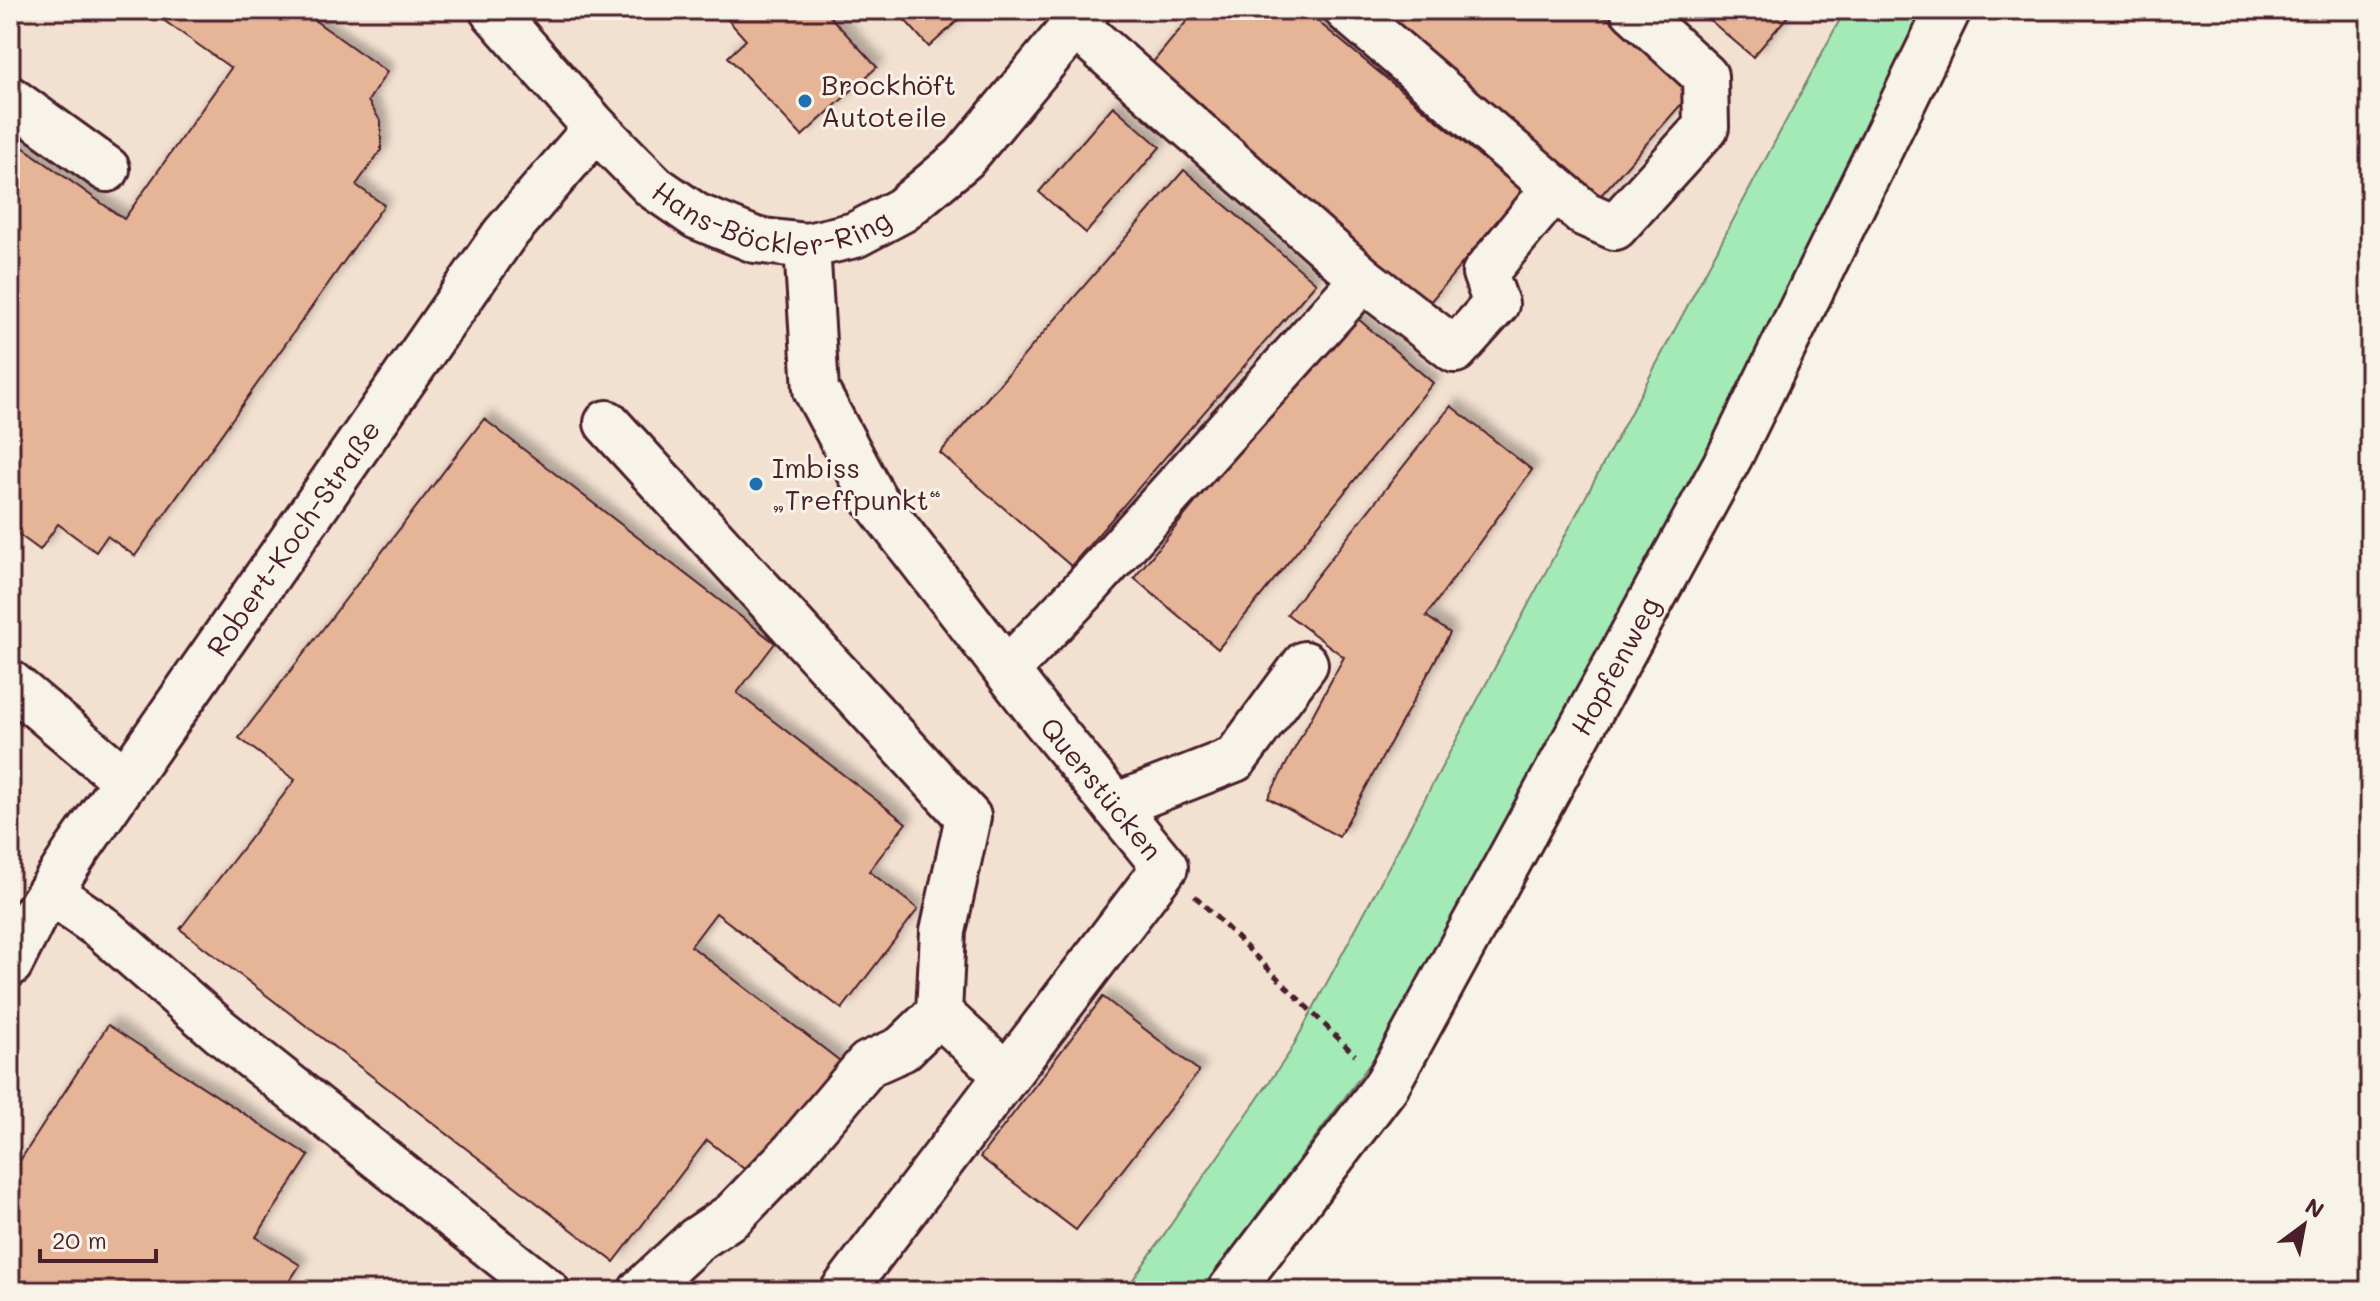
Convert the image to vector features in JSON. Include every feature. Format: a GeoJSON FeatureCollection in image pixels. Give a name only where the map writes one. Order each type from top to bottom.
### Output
{"type":"FeatureCollection","features":[{"type":"Feature","properties":{"kind":"street","name":"Hans-Böckler-Ring"},"geometry":{"type":"LineString","coordinates":[[492,10],[596,128],[654,187],[696,216],[755,240],[807,246],[855,235],[902,210],[964,158],[1081,17]]}},
{"type":"Feature","properties":{"kind":"street"},"geometry":{"type":"LineString","coordinates":[[1347,10],[1554,189],[1585,214],[1615,227],[1706,127],[1705,76],[1633,10]]}},
{"type":"Feature","properties":{"kind":"street","name":"Hopfenweg"},"geometry":{"type":"LineString","coordinates":[[1230,1291],[1386,1086],[1730,456],[1948,10]]}},
{"type":"Feature","properties":{"kind":"street"},"geometry":{"type":"LineString","coordinates":[[1081,17],[1363,279],[1455,350],[1496,304],[1485,273],[1554,189]]}},
{"type":"Feature","properties":{"kind":"street"},"geometry":{"type":"LineString","coordinates":[[10,99],[107,169]]}},
{"type":"Feature","properties":{"kind":"street","name":"Robert-Koch-Straße"},"geometry":{"type":"LineString","coordinates":[[13,953],[125,780],[504,235],[596,128]]}},
{"type":"Feature","properties":{"kind":"street","name":"Querstücken"},"geometry":{"type":"LineString","coordinates":[[807,246],[816,390],[874,499],[1165,867],[843,1291]]}},
{"type":"Feature","properties":{"kind":"street"},"geometry":{"type":"LineString","coordinates":[[1007,670],[1082,592],[1363,279]]}},
{"type":"Feature","properties":{"kind":"street"},"geometry":{"type":"LineString","coordinates":[[607,423],[968,817],[943,931],[939,1013],[902,1049],[868,1064],[793,1153],[733,1215],[696,1240],[641,1291]]}},
{"type":"Feature","properties":{"kind":"street"},"geometry":{"type":"LineString","coordinates":[[1115,806],[1235,759],[1305,664]]}},
{"type":"Feature","properties":{"kind":"street"},"geometry":{"type":"LineString","coordinates":[[10,683],[125,780]]}},
{"type":"Feature","properties":{"kind":"street"},"geometry":{"type":"LineString","coordinates":[[50,892],[102,928],[220,1031],[547,1291]]}},
{"type":"Feature","properties":{"kind":"street"},"geometry":{"type":"LineString","coordinates":[[939,1013],[1007,1076]]}},
{"type":"Feature","properties":{"kind":"path"},"geometry":{"type":"LineString","coordinates":[[1165,867],[1386,1086]]}},
{"type":"Feature","properties":{"kind":"shaded area"},"geometry":{"type":"Polygon","coordinates":[[[10,10],[1845,10],[1290,1052],[1125,1291],[10,1291],[10,10]]]}},
{"type":"Feature","properties":{"kind":"green space"},"geometry":{"type":"Polygon","coordinates":[[[1845,10],[1926,10],[1707,456],[1386,1042],[1201,1291],[1125,1291],[1290,1052],[1845,10]]]}},
{"type":"Feature","properties":{"kind":"building"},"geometry":{"type":"Polygon","coordinates":[[[149,10],[300,10],[387,72],[368,101],[381,122],[381,150],[356,185],[384,205],[135,556],[107,536],[96,552],[58,524],[40,550],[10,528],[10,138],[124,219],[231,68],[149,10]]]}},
{"type":"Feature","properties":{"kind":"building","name":"Brockhöft Autoteile"},"geometry":{"type":"Polygon","coordinates":[[[719,10],[824,10],[877,67],[802,136],[728,57],[746,40],[719,10]]]}},
{"type":"Feature","properties":{"kind":"building"},"geometry":{"type":"Polygon","coordinates":[[[896,10],[969,10],[929,47],[896,10]]]}},
{"type":"Feature","properties":{"kind":"building"},"geometry":{"type":"Polygon","coordinates":[[[1196,10],[1304,10],[1522,191],[1426,307],[1144,73],[1196,10]]]}},
{"type":"Feature","properties":{"kind":"building"},"geometry":{"type":"Polygon","coordinates":[[[1366,10],[1598,10],[1692,92],[1595,202],[1366,10]]]}},
{"type":"Feature","properties":{"kind":"building"},"geometry":{"type":"Polygon","coordinates":[[[1698,10],[1793,10],[1753,57],[1698,10]]]}},
{"type":"Feature","properties":{"kind":"building"},"geometry":{"type":"Polygon","coordinates":[[[1113,106],[1160,147],[1086,233],[1039,192],[1113,106]]]}},
{"type":"Feature","properties":{"kind":"building"},"geometry":{"type":"Polygon","coordinates":[[[1184,170],[1316,283],[1071,566],[940,453],[1184,170]]]}},
{"type":"Feature","properties":{"kind":"building"},"geometry":{"type":"Polygon","coordinates":[[[1350,312],[1433,383],[1218,649],[1134,578],[1350,312]]]}},
{"type":"Feature","properties":{"kind":"building"},"geometry":{"type":"Polygon","coordinates":[[[1451,406],[1532,470],[1426,616],[1450,633],[1339,837],[1268,798],[1344,657],[1287,614],[1451,406]]]}},
{"type":"Feature","properties":{"kind":"building"},"geometry":{"type":"Polygon","coordinates":[[[484,419],[775,643],[737,693],[906,823],[869,871],[918,909],[842,1009],[716,913],[691,946],[840,1061],[752,1175],[707,1140],[614,1262],[180,929],[295,780],[239,738],[484,419]]]}},
{"type":"Feature","properties":{"kind":"building"},"geometry":{"type":"Polygon","coordinates":[[[1103,997],[1199,1071],[1076,1230],[980,1157],[1103,997]]]}},
{"type":"Feature","properties":{"kind":"building"},"geometry":{"type":"Polygon","coordinates":[[[108,1025],[309,1156],[256,1237],[300,1265],[283,1291],[10,1291],[10,1176],[108,1025]]]}},
{"type":"Feature","properties":{"kind":"place","name":"Brockhöft Autoteile"},"geometry":{"type":"Point","coordinates":[805,101]}},
{"type":"Feature","properties":{"kind":"place","name":"Imbiss „Treffpunkt“"},"geometry":{"type":"Point","coordinates":[756,484]}}]}
